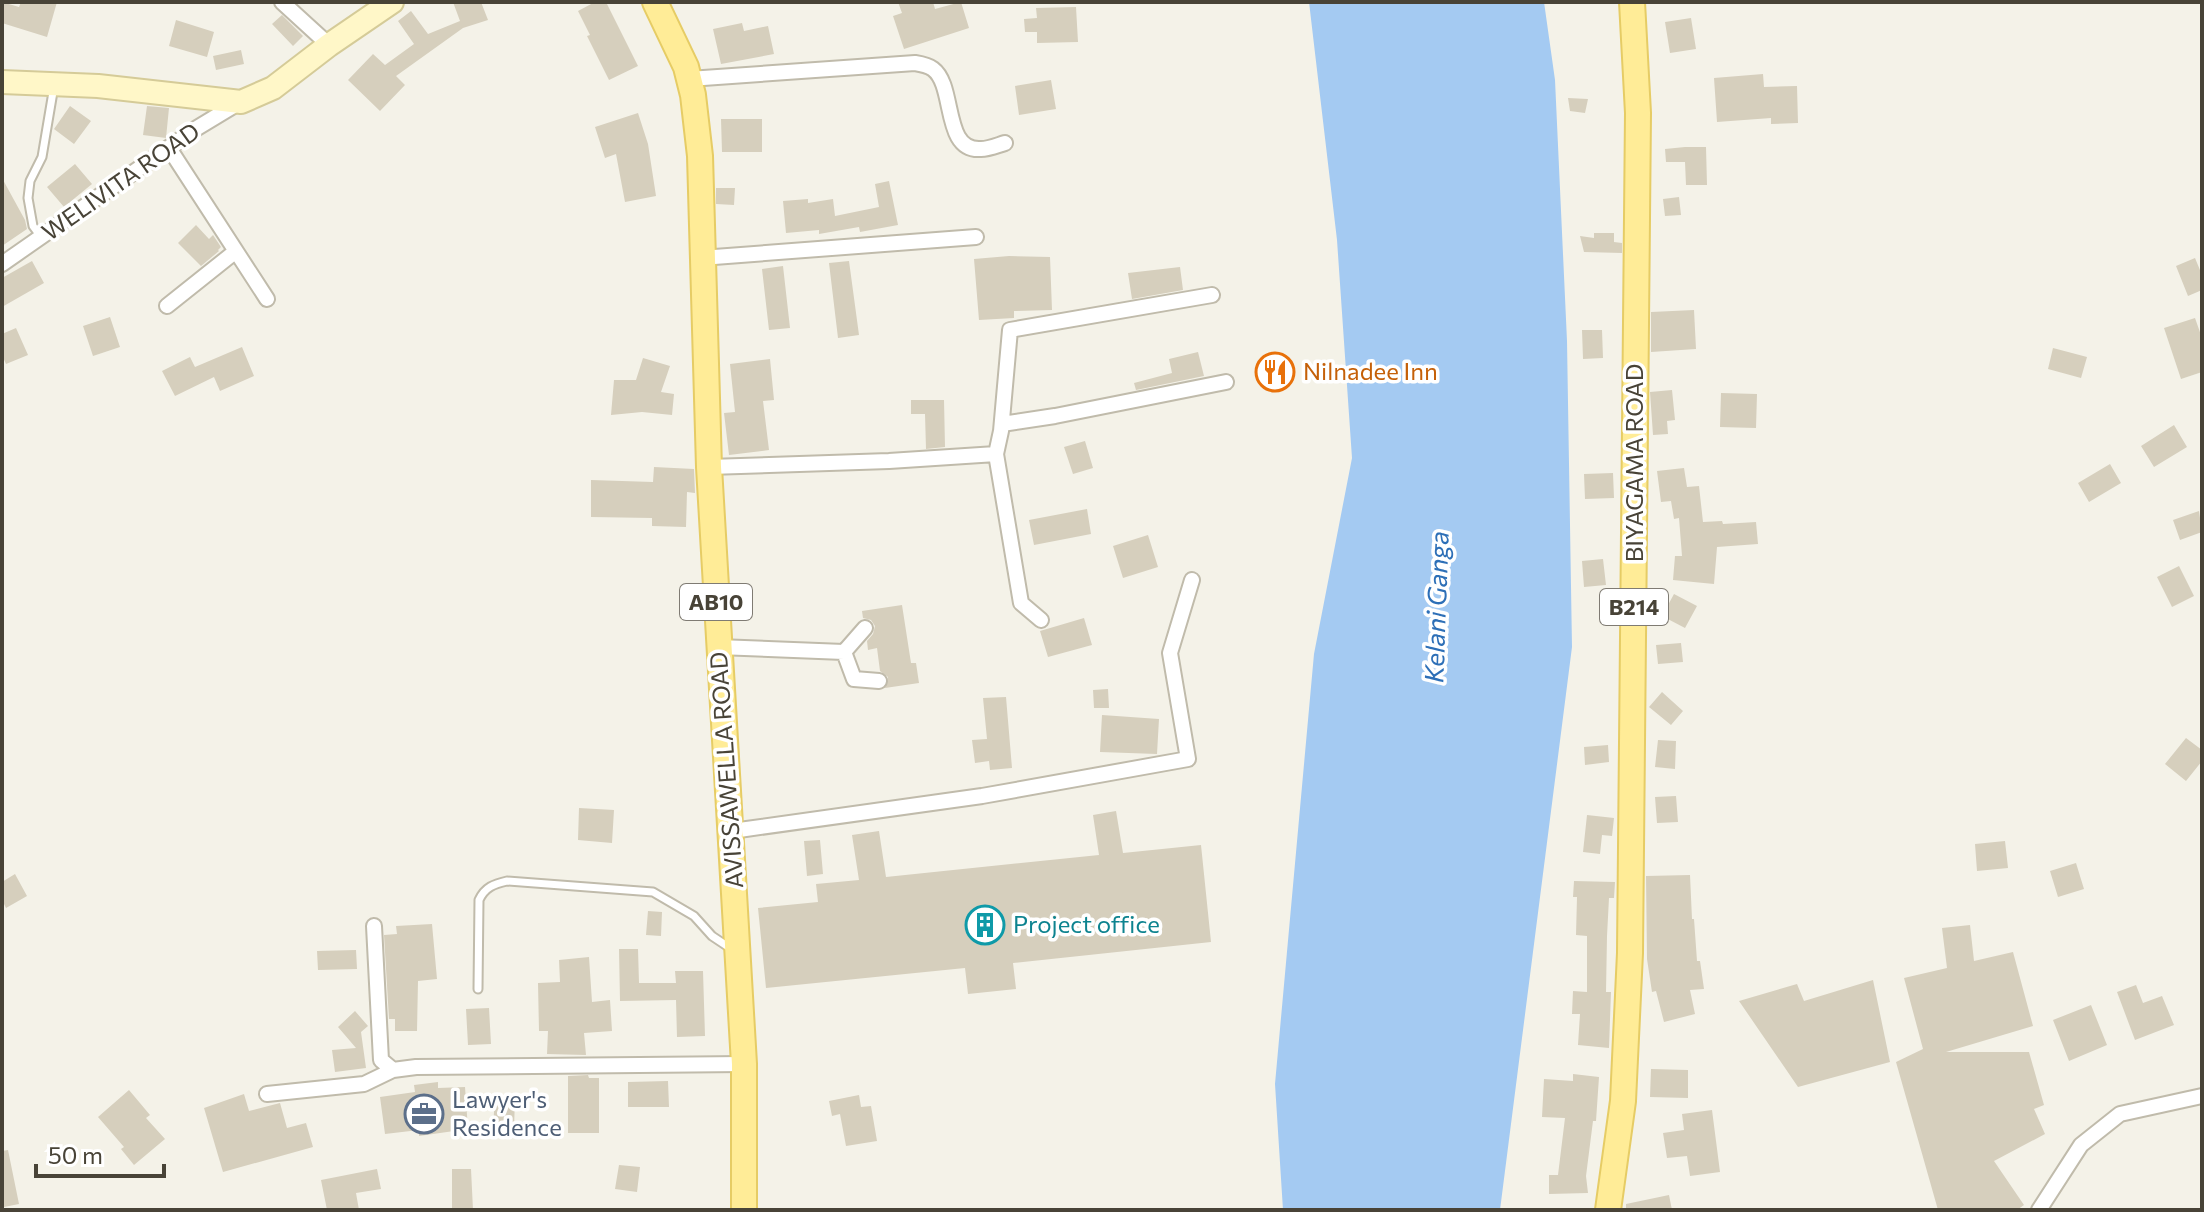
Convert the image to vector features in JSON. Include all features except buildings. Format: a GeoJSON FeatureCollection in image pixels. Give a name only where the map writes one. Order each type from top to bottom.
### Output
{"type":"FeatureCollection","features":[{"type":"Feature","properties":{"kind":"main road","name":"AVISSAWELLA ROAD"},"geometry":{"type":"LineString","coordinates":[[655,2],[674,38],[689,79],[700,156],[709,467],[744,1064],[744,1210]]}},
{"type":"Feature","properties":{"kind":"main road","name":"BIYAGAMA ROAD"},"geometry":{"type":"LineString","coordinates":[[1608,1210],[1623,1101],[1630,953],[1638,129],[1632,2]]}},
{"type":"Feature","properties":{"kind":"street"},"geometry":{"type":"LineString","coordinates":[[282,2],[329,45]]}},
{"type":"Feature","properties":{"kind":"street","name":"WELIVITA ROAD"},"geometry":{"type":"LineString","coordinates":[[2,264],[169,148],[241,102],[273,88],[392,2]]}},
{"type":"Feature","properties":{"kind":"street"},"geometry":{"type":"LineString","coordinates":[[689,79],[915,63],[932,68],[943,81],[955,132],[963,144],[978,150],[1005,143]]}},
{"type":"Feature","properties":{"kind":"street","name":"WELIVITA ROAD"},"geometry":{"type":"LineString","coordinates":[[2,82],[98,86],[241,102]]}},
{"type":"Feature","properties":{"kind":"street"},"geometry":{"type":"LineString","coordinates":[[169,148],[267,299]]}},
{"type":"Feature","properties":{"kind":"street"},"geometry":{"type":"LineString","coordinates":[[701,258],[976,237]]}},
{"type":"Feature","properties":{"kind":"street"},"geometry":{"type":"LineString","coordinates":[[167,306],[236,251]]}},
{"type":"Feature","properties":{"kind":"street"},"geometry":{"type":"LineString","coordinates":[[1041,620],[1021,603],[996,454],[1002,424],[1010,330],[1212,295]]}},
{"type":"Feature","properties":{"kind":"street"},"geometry":{"type":"LineString","coordinates":[[1002,424],[1226,382]]}},
{"type":"Feature","properties":{"kind":"street"},"geometry":{"type":"LineString","coordinates":[[709,467],[996,454]]}},
{"type":"Feature","properties":{"kind":"street"},"geometry":{"type":"LineString","coordinates":[[732,831],[982,796],[1188,759],[1170,653],[1192,580]]}},
{"type":"Feature","properties":{"kind":"street"},"geometry":{"type":"LineString","coordinates":[[844,652],[865,628]]}},
{"type":"Feature","properties":{"kind":"street"},"geometry":{"type":"LineString","coordinates":[[718,647],[844,652]]}},
{"type":"Feature","properties":{"kind":"street"},"geometry":{"type":"LineString","coordinates":[[844,652],[854,679],[879,681]]}},
{"type":"Feature","properties":{"kind":"street"},"geometry":{"type":"LineString","coordinates":[[374,926],[381,1060],[393,1070]]}},
{"type":"Feature","properties":{"kind":"street"},"geometry":{"type":"LineString","coordinates":[[267,1094],[364,1084],[393,1070],[416,1067],[744,1064]]}},
{"type":"Feature","properties":{"kind":"street"},"geometry":{"type":"LineString","coordinates":[[2039,1210],[2081,1145],[2120,1114],[2202,1096]]}},
{"type":"Feature","properties":{"kind":"lane"},"geometry":{"type":"LineString","coordinates":[[41,237],[33,226],[28,198],[30,181],[42,157],[55,84]]}},
{"type":"Feature","properties":{"kind":"lane"},"geometry":{"type":"LineString","coordinates":[[478,989],[479,900],[493,884],[507,881],[653,892],[694,916],[712,936],[738,953]]}},
{"type":"Feature","properties":{"kind":"water","name":"Kelani Ganga"},"geometry":{"type":"Polygon","coordinates":[[[1309,2],[1544,2],[1555,80],[1567,341],[1572,647],[1500,1210],[1283,1210],[1275,1084],[1314,654],[1352,458],[1337,240],[1309,2]]]}},
{"type":"Feature","properties":{"kind":"place","name":"Nilnadee Inn"},"geometry":{"type":"Point","coordinates":[1275,372]}},
{"type":"Feature","properties":{"kind":"place","name":"Project office"},"geometry":{"type":"Point","coordinates":[985,925]}},
{"type":"Feature","properties":{"kind":"place","name":"Lawyer's Residence"},"geometry":{"type":"Point","coordinates":[424,1114]}}]}
